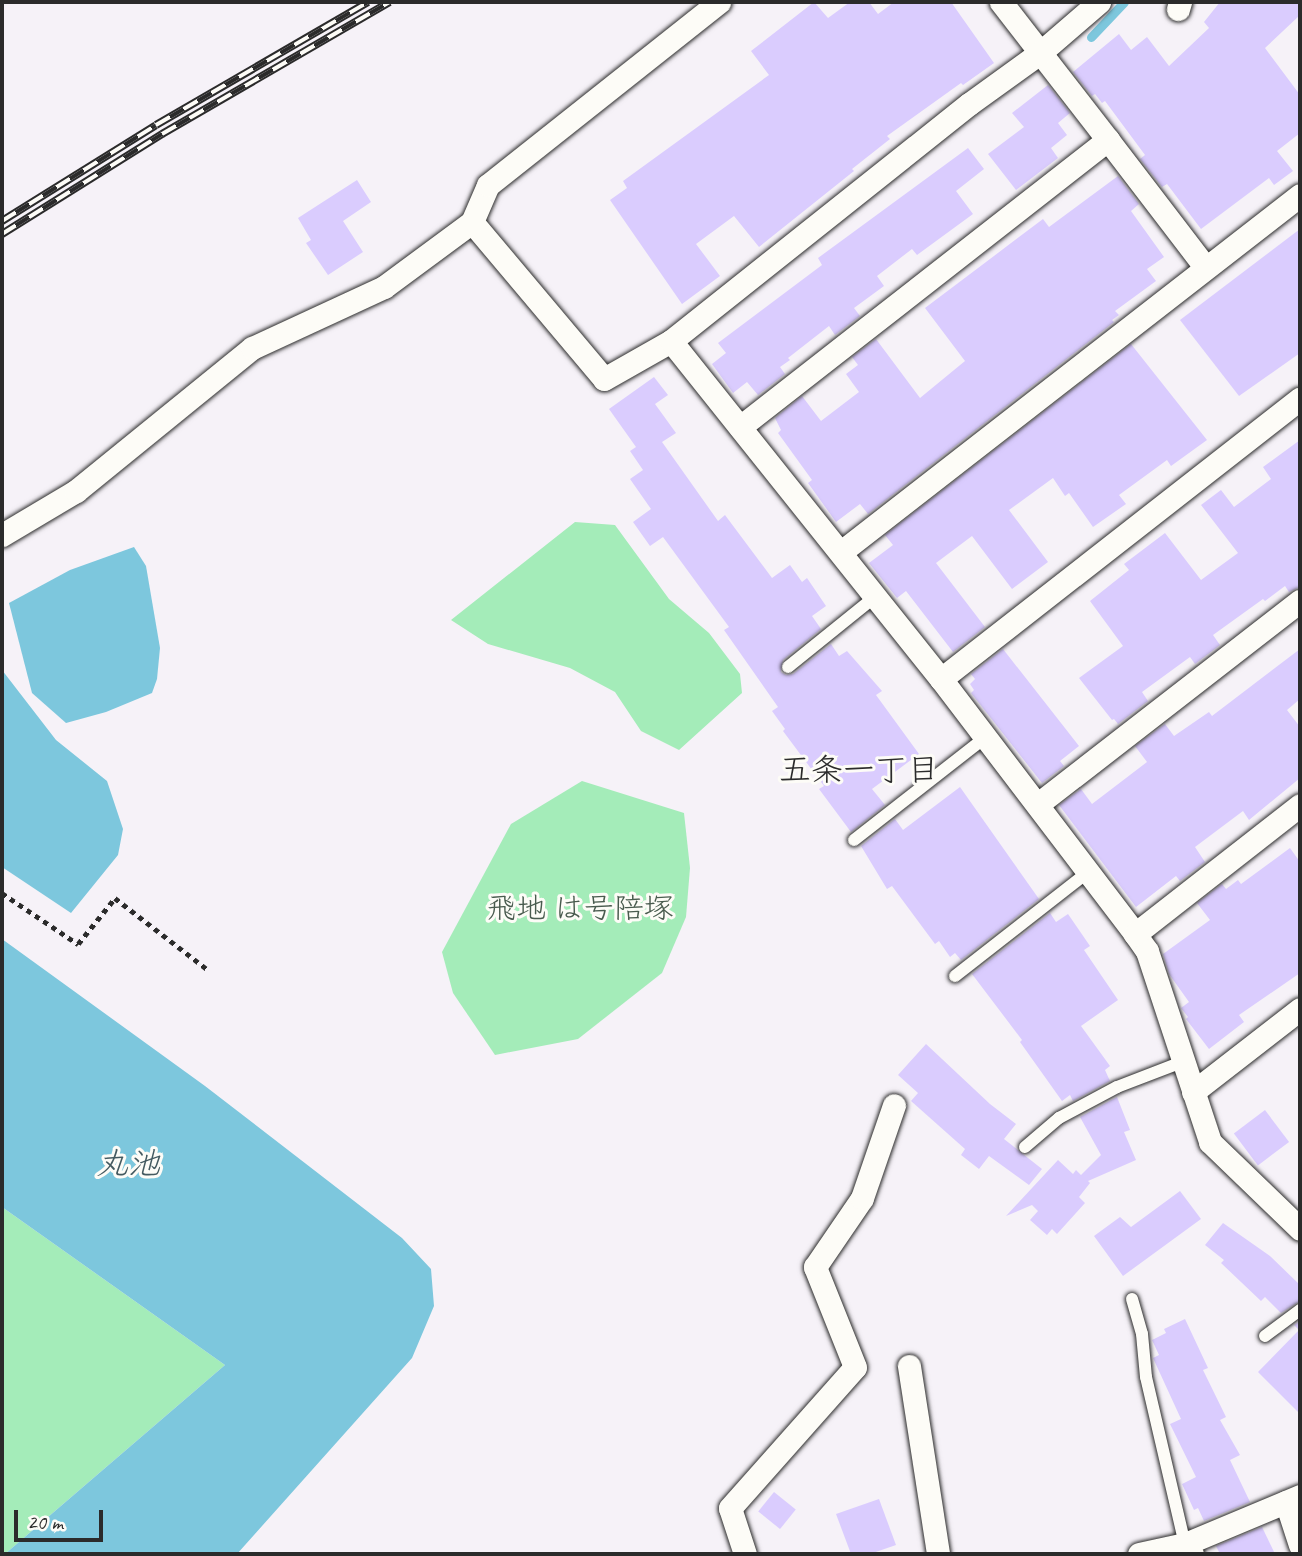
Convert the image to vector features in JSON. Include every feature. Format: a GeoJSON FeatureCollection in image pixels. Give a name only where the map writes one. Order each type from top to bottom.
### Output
{"type":"FeatureCollection","features":[{"type":"Feature","properties":{"kind":"street"},"geometry":{"type":"LineString","coordinates":[[2,535],[76,491],[252,348],[384,287],[472,222],[488,185],[719,2]]}},
{"type":"Feature","properties":{"kind":"street"},"geometry":{"type":"LineString","coordinates":[[1001,2],[1205,267]]}},
{"type":"Feature","properties":{"kind":"street"},"geometry":{"type":"LineString","coordinates":[[472,222],[604,379],[671,341],[969,104],[1041,52],[1099,2]]}},
{"type":"Feature","properties":{"kind":"street"},"geometry":{"type":"LineString","coordinates":[[740,427],[1108,140]]}},
{"type":"Feature","properties":{"kind":"street"},"geometry":{"type":"LineString","coordinates":[[841,552],[1300,195]]}},
{"type":"Feature","properties":{"kind":"street"},"geometry":{"type":"LineString","coordinates":[[671,341],[941,679],[1135,934],[1147,951],[1210,1142],[1300,1229]]}},
{"type":"Feature","properties":{"kind":"street"},"geometry":{"type":"LineString","coordinates":[[941,679],[1300,399]]}},
{"type":"Feature","properties":{"kind":"street"},"geometry":{"type":"LineString","coordinates":[[1038,804],[1300,601]]}},
{"type":"Feature","properties":{"kind":"street"},"geometry":{"type":"LineString","coordinates":[[1135,934],[1300,805]]}},
{"type":"Feature","properties":{"kind":"street"},"geometry":{"type":"LineString","coordinates":[[1193,1092],[1300,1009]]}},
{"type":"Feature","properties":{"kind":"street"},"geometry":{"type":"LineString","coordinates":[[745,1554],[730,1508],[855,1367],[816,1267],[862,1198],[894,1105]]}},
{"type":"Feature","properties":{"kind":"street"},"geometry":{"type":"LineString","coordinates":[[909,1366],[939,1554]]}},
{"type":"Feature","properties":{"kind":"street"},"geometry":{"type":"LineString","coordinates":[[1139,1554],[1189,1549],[1293,1499],[1300,1545]]}},
{"type":"Feature","properties":{"kind":"lane"},"geometry":{"type":"LineString","coordinates":[[788,667],[876,596]]}},
{"type":"Feature","properties":{"kind":"lane"},"geometry":{"type":"LineString","coordinates":[[854,840],[986,737]]}},
{"type":"Feature","properties":{"kind":"lane"},"geometry":{"type":"LineString","coordinates":[[955,975],[1087,873]]}},
{"type":"Feature","properties":{"kind":"lane"},"geometry":{"type":"LineString","coordinates":[[1025,1147],[1059,1118],[1117,1087],[1182,1062]]}},
{"type":"Feature","properties":{"kind":"lane"},"geometry":{"type":"LineString","coordinates":[[1132,1299],[1142,1335],[1146,1377],[1189,1549]]}},
{"type":"Feature","properties":{"kind":"lane"},"geometry":{"type":"LineString","coordinates":[[1265,1336],[1300,1310]]}},
{"type":"Feature","properties":{"kind":"path"},"geometry":{"type":"LineString","coordinates":[[2,892],[78,944],[115,898],[207,969]]}},
{"type":"Feature","properties":{"kind":"green space"},"geometry":{"type":"Polygon","coordinates":[[[575,522],[615,525],[669,599],[709,633],[740,674],[742,693],[679,750],[641,731],[615,692],[570,668],[488,644],[451,620],[575,522]]]}},
{"type":"Feature","properties":{"kind":"green space","name":"飛地 は号陪塚"},"geometry":{"type":"Polygon","coordinates":[[[582,781],[684,813],[690,868],[686,917],[662,973],[578,1039],[495,1055],[453,993],[442,952],[511,824],[582,781]]]}},
{"type":"Feature","properties":{"kind":"green space"},"geometry":{"type":"Polygon","coordinates":[[[2,1207],[225,1365],[5,1554],[2,1554],[2,1207]]]}},
{"type":"Feature","properties":{"kind":"water"},"geometry":{"type":"Polygon","coordinates":[[[134,547],[146,566],[160,648],[157,679],[152,693],[106,712],[66,723],[32,693],[9,603],[70,570],[134,547]]]}},
{"type":"Feature","properties":{"kind":"water"},"geometry":{"type":"Polygon","coordinates":[[[2,670],[56,740],[107,781],[123,829],[118,855],[71,913],[2,867],[2,670]]]}},
{"type":"Feature","properties":{"kind":"water","name":"丸池"},"geometry":{"type":"Polygon","coordinates":[[[2,939],[205,1086],[402,1238],[431,1269],[434,1306],[412,1358],[237,1554],[5,1554],[225,1365],[2,1207],[2,939]]]}},
{"type":"Feature","properties":{"kind":"building"},"geometry":{"type":"Polygon","coordinates":[[[814,2],[828,18],[850,2],[869,2],[878,14],[894,2],[951,2],[994,63],[887,136],[890,139],[852,169],[854,171],[759,247],[734,216],[696,244],[720,276],[682,304],[610,200],[627,188],[623,181],[769,75],[751,51],[814,2]]]}},
{"type":"Feature","properties":{"kind":"building"},"geometry":{"type":"Polygon","coordinates":[[[1220,2],[1300,2],[1300,15],[1265,48],[1300,95],[1300,133],[1277,151],[1293,171],[1274,185],[1269,178],[1201,229],[1167,184],[1162,187],[1140,159],[1145,155],[1105,101],[1102,103],[1095,94],[1092,96],[1073,72],[1119,34],[1131,50],[1147,37],[1169,66],[1209,28],[1204,22],[1220,2]]]}},
{"type":"Feature","properties":{"kind":"building"},"geometry":{"type":"Polygon","coordinates":[[[1048,85],[1070,113],[1058,123],[1067,135],[1051,148],[1058,158],[1016,190],[988,154],[1024,127],[1012,113],[1048,85]]]}},
{"type":"Feature","properties":{"kind":"building"},"geometry":{"type":"Polygon","coordinates":[[[968,148],[984,169],[956,191],[973,214],[917,255],[912,249],[877,276],[884,286],[854,308],[860,316],[835,335],[829,326],[788,358],[790,360],[780,367],[785,374],[758,395],[747,382],[733,393],[712,364],[726,353],[718,343],[822,265],[818,258],[968,148]]]}},
{"type":"Feature","properties":{"kind":"building"},"geometry":{"type":"Polygon","coordinates":[[[1118,176],[1139,204],[1131,211],[1164,257],[1147,269],[1156,281],[1115,311],[1119,315],[1112,320],[1114,322],[868,514],[860,504],[836,522],[808,483],[812,480],[778,433],[781,430],[775,418],[802,396],[821,421],[859,392],[846,374],[858,365],[852,357],[876,339],[920,398],[965,361],[925,308],[1043,219],[1049,227],[1118,176]]]}},
{"type":"Feature","properties":{"kind":"building"},"geometry":{"type":"Polygon","coordinates":[[[357,180],[371,202],[343,221],[363,252],[328,275],[306,243],[311,240],[298,218],[357,180]]]}},
{"type":"Feature","properties":{"kind":"building"},"geometry":{"type":"Polygon","coordinates":[[[1300,229],[1300,353],[1239,396],[1180,320],[1300,229]]]}},
{"type":"Feature","properties":{"kind":"building"},"geometry":{"type":"Polygon","coordinates":[[[1131,344],[1207,440],[1171,466],[1167,460],[1119,495],[1126,504],[1093,527],[1069,493],[1065,496],[1053,478],[1009,510],[1048,562],[1012,589],[972,536],[936,563],[985,627],[953,652],[906,591],[897,598],[869,563],[893,545],[885,535],[1131,344]]]}},
{"type":"Feature","properties":{"kind":"building"},"geometry":{"type":"Polygon","coordinates":[[[654,377],[668,395],[655,404],[676,433],[662,442],[718,521],[725,515],[772,578],[790,565],[802,582],[807,578],[826,606],[812,616],[821,629],[783,660],[781,672],[786,675],[793,674],[831,644],[839,656],[847,651],[882,691],[876,695],[919,754],[872,789],[885,805],[851,832],[819,789],[824,786],[783,731],[785,729],[772,711],[778,707],[724,630],[729,627],[663,537],[650,546],[633,522],[651,509],[630,479],[643,470],[630,451],[636,447],[609,409],[654,377]]]}},
{"type":"Feature","properties":{"kind":"building"},"geometry":{"type":"Polygon","coordinates":[[[1300,440],[1300,587],[1289,592],[1285,586],[1213,635],[1220,645],[1195,664],[1190,657],[1142,692],[1148,701],[1118,724],[1079,678],[1123,646],[1090,601],[1129,570],[1124,564],[1165,533],[1201,580],[1238,553],[1201,505],[1221,490],[1234,507],[1271,479],[1263,467],[1300,440]]]}},
{"type":"Feature","properties":{"kind":"building"},"geometry":{"type":"Polygon","coordinates":[[[1003,649],[1079,746],[1060,761],[1064,766],[1042,783],[971,693],[974,690],[970,684],[975,679],[971,674],[1003,649]]]}},
{"type":"Feature","properties":{"kind":"building"},"geometry":{"type":"Polygon","coordinates":[[[1300,649],[1300,699],[1287,710],[1300,727],[1300,778],[1249,820],[1243,811],[1195,847],[1205,862],[1180,881],[1176,876],[1136,907],[1059,805],[1081,789],[1092,804],[1147,762],[1135,746],[1165,724],[1174,736],[1209,712],[1212,716],[1300,649]]]}},
{"type":"Feature","properties":{"kind":"building"},"geometry":{"type":"Polygon","coordinates":[[[960,787],[1039,899],[961,960],[955,953],[950,957],[939,941],[935,944],[892,886],[887,889],[861,846],[895,819],[903,830],[960,787]]]}},
{"type":"Feature","properties":{"kind":"building"},"geometry":{"type":"Polygon","coordinates":[[[1290,848],[1300,862],[1300,973],[1239,1015],[1244,1022],[1209,1049],[1186,1019],[1188,1017],[1181,1008],[1189,1002],[1169,974],[1163,954],[1210,920],[1197,903],[1222,884],[1226,889],[1238,880],[1241,884],[1290,848]]]}},
{"type":"Feature","properties":{"kind":"building"},"geometry":{"type":"Polygon","coordinates":[[[1050,913],[1056,922],[1068,914],[1090,946],[1084,950],[1118,1000],[1081,1026],[1110,1066],[1105,1070],[1110,1081],[1073,1101],[1070,1095],[1062,1101],[1020,1042],[1022,1040],[972,974],[1050,913]]]}},
{"type":"Feature","properties":{"kind":"building"},"geometry":{"type":"Polygon","coordinates":[[[926,1044],[990,1104],[1016,1124],[1004,1139],[1042,1169],[1029,1185],[989,1156],[979,1169],[961,1155],[965,1149],[911,1101],[918,1093],[898,1075],[926,1044]]]}},
{"type":"Feature","properties":{"kind":"building"},"geometry":{"type":"Polygon","coordinates":[[[1117,1097],[1130,1130],[1124,1132],[1136,1160],[1088,1181],[1090,1183],[1079,1197],[1085,1203],[1057,1234],[1052,1229],[1047,1235],[1030,1220],[1038,1211],[1032,1205],[1006,1216],[1058,1160],[1073,1174],[1076,1170],[1081,1175],[1101,1155],[1080,1117],[1117,1097]]]}},
{"type":"Feature","properties":{"kind":"building"},"geometry":{"type":"Polygon","coordinates":[[[1265,1110],[1289,1142],[1258,1165],[1234,1133],[1265,1110]]]}},
{"type":"Feature","properties":{"kind":"building"},"geometry":{"type":"Polygon","coordinates":[[[1180,1191],[1201,1219],[1123,1276],[1094,1236],[1120,1217],[1131,1227],[1180,1191]]]}},
{"type":"Feature","properties":{"kind":"building"},"geometry":{"type":"Polygon","coordinates":[[[1223,1223],[1270,1256],[1300,1285],[1300,1301],[1281,1313],[1265,1297],[1261,1301],[1221,1263],[1224,1260],[1205,1245],[1223,1223]]]}},
{"type":"Feature","properties":{"kind":"building"},"geometry":{"type":"Polygon","coordinates":[[[1185,1319],[1208,1368],[1203,1370],[1226,1417],[1220,1420],[1240,1455],[1230,1460],[1250,1502],[1204,1521],[1198,1508],[1194,1510],[1182,1484],[1196,1477],[1170,1424],[1181,1419],[1153,1358],[1159,1355],[1152,1340],[1166,1333],[1164,1329],[1185,1319]]]}},
{"type":"Feature","properties":{"kind":"building"},"geometry":{"type":"Polygon","coordinates":[[[1300,1321],[1300,1414],[1258,1372],[1299,1330],[1294,1325],[1300,1321]]]}},
{"type":"Feature","properties":{"kind":"building"},"geometry":{"type":"Polygon","coordinates":[[[774,1492],[796,1510],[780,1529],[758,1511],[774,1492]]]}},
{"type":"Feature","properties":{"kind":"building"},"geometry":{"type":"Polygon","coordinates":[[[879,1499],[896,1545],[870,1554],[851,1554],[836,1514],[879,1499]]]}},
{"type":"Feature","properties":{"kind":"building"},"geometry":{"type":"Polygon","coordinates":[[[1262,1527],[1275,1554],[1220,1554],[1216,1546],[1262,1527]]]}},
{"type":"Feature","properties":{"kind":"waterway"},"geometry":{"type":"LineString","coordinates":[[1091,37],[1124,2]]}},
{"type":"Feature","properties":{"kind":"railway"},"geometry":{"type":"LineString","coordinates":[[2,221],[156,125],[368,2]]}},
{"type":"Feature","properties":{"kind":"railway"},"geometry":{"type":"LineString","coordinates":[[2,234],[162,134],[390,2]]}},
{"type":"Feature","properties":{"kind":"district","name":"五条一丁目"},"geometry":{"type":"Point","coordinates":[859,770]}}]}
